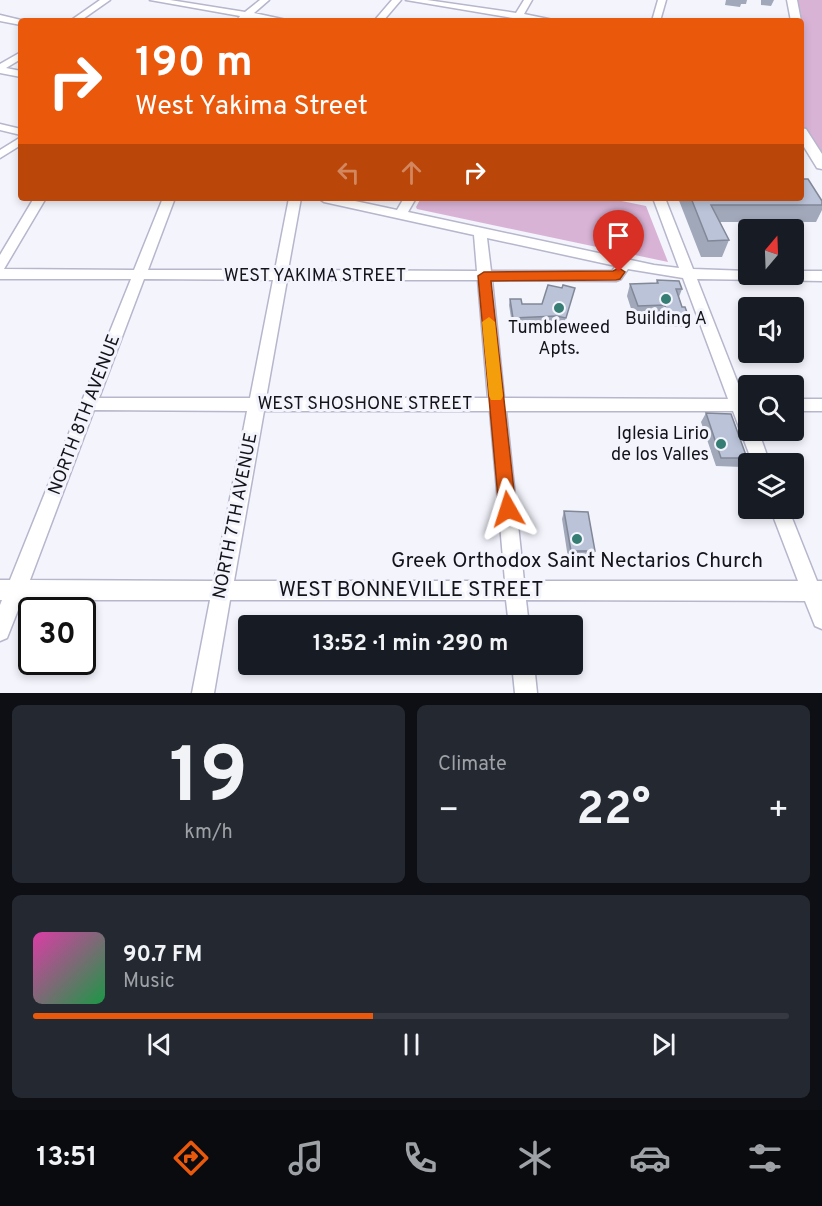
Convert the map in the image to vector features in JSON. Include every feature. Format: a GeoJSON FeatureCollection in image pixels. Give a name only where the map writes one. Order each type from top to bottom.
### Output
{"type":"FeatureCollection","features":[{"type":"Feature","properties":{"kind":"main road"},"geometry":{"type":"LineString","coordinates":[[786,0],[788,18]]}},
{"type":"Feature","properties":{"kind":"main road"},"geometry":{"type":"LineString","coordinates":[[792,0],[795,18]]}},
{"type":"Feature","properties":{"kind":"main road"},"geometry":{"type":"LineString","coordinates":[[804,137],[822,165]]}},
{"type":"Feature","properties":{"kind":"main road"},"geometry":{"type":"LineString","coordinates":[[804,152],[822,179]]}},
{"type":"Feature","properties":{"kind":"street"},"geometry":{"type":"LineString","coordinates":[[79,18],[106,0]]}},
{"type":"Feature","properties":{"kind":"street"},"geometry":{"type":"LineString","coordinates":[[154,0],[244,18],[265,0]]}},
{"type":"Feature","properties":{"kind":"street"},"geometry":{"type":"LineString","coordinates":[[381,18],[397,0]]}},
{"type":"Feature","properties":{"kind":"street"},"geometry":{"type":"LineString","coordinates":[[410,0],[517,18],[528,0]]}},
{"type":"Feature","properties":{"kind":"street"},"geometry":{"type":"LineString","coordinates":[[657,18],[662,0]]}},
{"type":"Feature","properties":{"kind":"street"},"geometry":{"type":"LineString","coordinates":[[0,18],[18,21]]}},
{"type":"Feature","properties":{"kind":"street"},"geometry":{"type":"LineString","coordinates":[[0,69],[18,57]]}},
{"type":"Feature","properties":{"kind":"street"},"geometry":{"type":"LineString","coordinates":[[0,69],[18,73]]}},
{"type":"Feature","properties":{"kind":"street"},"geometry":{"type":"LineString","coordinates":[[0,127],[18,131]]}},
{"type":"Feature","properties":{"kind":"street"},"geometry":{"type":"LineString","coordinates":[[0,155],[18,142]]}},
{"type":"Feature","properties":{"kind":"street"},"geometry":{"type":"LineString","coordinates":[[0,266],[38,201]]}},
{"type":"Feature","properties":{"kind":"street","name":"NORTH 8TH AVENUE"},"geometry":{"type":"LineString","coordinates":[[0,631],[8,590],[89,404],[168,201]]}},
{"type":"Feature","properties":{"kind":"street","name":"NORTH 7TH AVENUE"},"geometry":{"type":"LineString","coordinates":[[203,693],[295,201]]}},
{"type":"Feature","properties":{"kind":"street"},"geometry":{"type":"LineString","coordinates":[[337,201],[624,264],[688,275],[822,276]]}},
{"type":"Feature","properties":{"kind":"street"},"geometry":{"type":"LineString","coordinates":[[400,215],[408,201]]}},
{"type":"Feature","properties":{"kind":"street"},"geometry":{"type":"LineString","coordinates":[[658,201],[738,391]]}},
{"type":"Feature","properties":{"kind":"street"},"geometry":{"type":"LineString","coordinates":[[480,232],[518,615]]}},
{"type":"Feature","properties":{"kind":"street","name":"WEST YAKIMA STREET"},"geometry":{"type":"LineString","coordinates":[[0,274],[616,276],[624,264]]}},
{"type":"Feature","properties":{"kind":"street","name":"WEST SHOSHONE STREET"},"geometry":{"type":"LineString","coordinates":[[89,404],[738,405]]}},
{"type":"Feature","properties":{"kind":"street"},"geometry":{"type":"LineString","coordinates":[[804,405],[822,405]]}},
{"type":"Feature","properties":{"kind":"street"},"geometry":{"type":"LineString","coordinates":[[784,519],[817,591],[822,619]]}},
{"type":"Feature","properties":{"kind":"street","name":"WEST BONNEVILLE STREET"},"geometry":{"type":"LineString","coordinates":[[8,590],[817,591]]}},
{"type":"Feature","properties":{"kind":"street"},"geometry":{"type":"LineString","coordinates":[[524,675],[526,693]]}},
{"type":"Feature","properties":{"kind":"shaded area"},"geometry":{"type":"Polygon","coordinates":[[[795,0],[822,0],[822,159],[804,130],[804,18],[800,18],[795,0]]]}},
{"type":"Feature","properties":{"kind":"shaded area"},"geometry":{"type":"Polygon","coordinates":[[[419,201],[622,201],[646,206],[668,262],[417,209],[419,201]]]}},
{"type":"Feature","properties":{"kind":"building"},"geometry":{"type":"Polygon","coordinates":[[[804,179],[808,179],[822,201],[822,205],[711,205],[729,240],[708,241],[692,201],[804,201],[804,179]]]}},
{"type":"Feature","properties":{"kind":"building"},"geometry":{"type":"Polygon","coordinates":[[[657,280],[679,281],[682,289],[676,289],[682,307],[685,307],[688,315],[667,315],[665,305],[638,306],[630,284],[658,283],[657,280]]]}},
{"type":"Feature","properties":{"kind":"building","name":"Tumbleweed Apts."},"geometry":{"type":"Polygon","coordinates":[[[548,285],[575,288],[566,318],[556,316],[513,318],[510,299],[521,299],[522,304],[542,304],[548,285]]]}},
{"type":"Feature","properties":{"kind":"building"},"geometry":{"type":"Polygon","coordinates":[[[706,413],[731,414],[738,433],[738,441],[741,441],[745,453],[738,453],[738,458],[721,458],[706,413]]]}},
{"type":"Feature","properties":{"kind":"building","name":"Greek Orthodox Saint Nectarios Church"},"geometry":{"type":"Polygon","coordinates":[[[564,511],[588,512],[595,551],[571,551],[564,511]]]}},
{"type":"Feature","properties":{"kind":"slow traffic"},"geometry":{"type":"LineString","coordinates":[[489,322],[496,396]]}},
{"type":"Feature","properties":{"kind":"place","name":"Building A"},"geometry":{"type":"Point","coordinates":[666,299]}},
{"type":"Feature","properties":{"kind":"place","name":"Tumbleweed Apts."},"geometry":{"type":"Point","coordinates":[559,308]}},
{"type":"Feature","properties":{"kind":"place","name":"Iglesia Lirio de los Valles"},"geometry":{"type":"Point","coordinates":[721,444]}},
{"type":"Feature","properties":{"kind":"place","name":"Greek Orthodox Saint Nectarios Church"},"geometry":{"type":"Point","coordinates":[577,539]}},
{"type":"Feature","properties":{"kind":"route"},"geometry":{"type":"LineString","coordinates":[[508,509],[484,276],[616,276],[619,272]]}}]}
